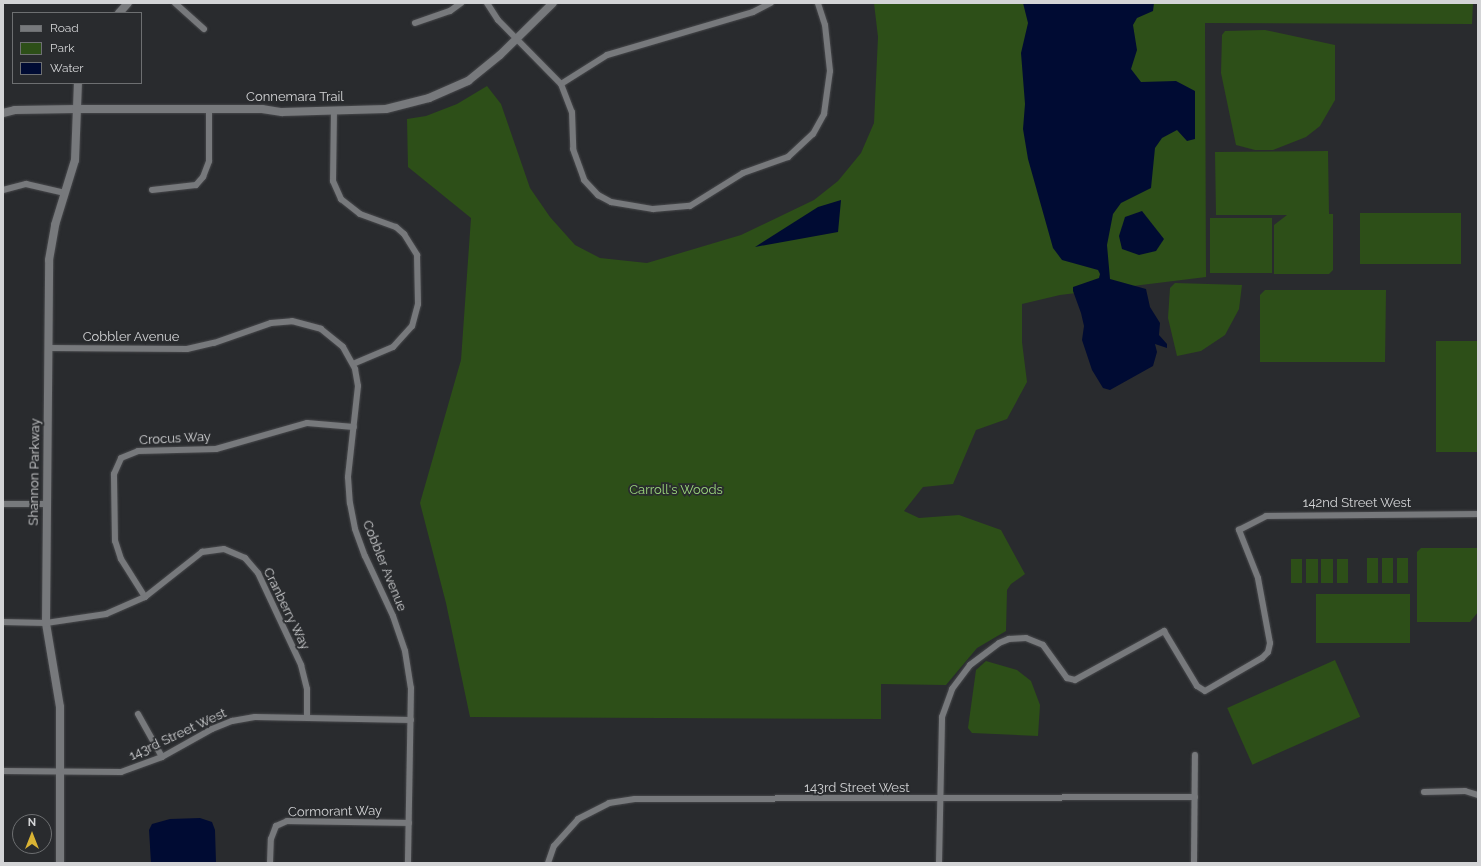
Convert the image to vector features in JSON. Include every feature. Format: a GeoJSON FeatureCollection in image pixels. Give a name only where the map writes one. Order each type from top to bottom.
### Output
{"type":"FeatureCollection","features":[{"type":"Feature","properties":{"kind":"street"},"geometry":{"type":"LineString","coordinates":[[120,12],[128,3]]}},
{"type":"Feature","properties":{"kind":"street"},"geometry":{"type":"LineString","coordinates":[[175,3],[204,29]]}},
{"type":"Feature","properties":{"kind":"street"},"geometry":{"type":"LineString","coordinates":[[416,23],[450,11],[460,3]]}},
{"type":"Feature","properties":{"kind":"street"},"geometry":{"type":"LineString","coordinates":[[487,3],[494,15],[516,40],[561,84],[572,112],[573,149],[576,164],[584,180],[598,195],[611,202],[631,207],[674,209],[690,206],[743,173],[788,157],[813,134],[824,114],[830,71],[825,25],[818,3]]}},
{"type":"Feature","properties":{"kind":"street","name":"Connemara Trail"},"geometry":{"type":"LineString","coordinates":[[3,113],[15,110],[76,109],[209,109],[282,112],[386,109],[445,92],[468,81],[516,40],[553,3]]}},
{"type":"Feature","properties":{"kind":"street"},"geometry":{"type":"LineString","coordinates":[[561,84],[607,55],[753,12],[771,3]]}},
{"type":"Feature","properties":{"kind":"street","name":"Shannon Parkway"},"geometry":{"type":"LineString","coordinates":[[60,863],[62,772],[60,706],[46,623],[49,260],[54,225],[75,160],[78,84]]}},
{"type":"Feature","properties":{"kind":"street"},"geometry":{"type":"LineString","coordinates":[[152,190],[196,184],[203,177],[209,161],[209,109]]}},
{"type":"Feature","properties":{"kind":"street"},"geometry":{"type":"LineString","coordinates":[[334,110],[333,181],[341,199],[360,214],[396,228],[404,234],[417,259],[418,310],[409,332],[393,347],[353,364]]}},
{"type":"Feature","properties":{"kind":"street"},"geometry":{"type":"LineString","coordinates":[[3,190],[26,184],[65,193]]}},
{"type":"Feature","properties":{"kind":"street","name":"Cobbler Avenue"},"geometry":{"type":"LineString","coordinates":[[48,348],[187,348],[214,343],[271,323],[292,321],[312,325],[329,334],[343,347],[353,364],[358,386],[348,477],[350,503],[355,529],[365,556],[393,616],[405,651],[411,688],[408,863]]}},
{"type":"Feature","properties":{"kind":"street","name":"Crocus Way"},"geometry":{"type":"LineString","coordinates":[[145,597],[120,559],[115,541],[114,474],[121,458],[138,451],[216,449],[307,423],[354,427]]}},
{"type":"Feature","properties":{"kind":"street"},"geometry":{"type":"LineString","coordinates":[[3,504],[46,504]]}},
{"type":"Feature","properties":{"kind":"street","name":"142nd Street West"},"geometry":{"type":"LineString","coordinates":[[941,799],[942,717],[952,690],[975,660],[1008,639],[1026,638],[1043,645],[1067,678],[1075,680],[1164,631],[1197,686],[1205,690],[1262,658],[1268,652],[1270,643],[1269,630],[1258,578],[1239,530],[1266,516],[1478,514]]}},
{"type":"Feature","properties":{"kind":"street","name":"Cranberry Way"},"geometry":{"type":"LineString","coordinates":[[3,622],[46,623],[106,614],[145,597],[202,552],[224,549],[245,558],[258,573],[301,665],[306,689],[307,718]]}},
{"type":"Feature","properties":{"kind":"street"},"geometry":{"type":"LineString","coordinates":[[138,714],[162,757]]}},
{"type":"Feature","properties":{"kind":"street","name":"143rd Street West"},"geometry":{"type":"LineString","coordinates":[[3,771],[121,772],[142,766],[162,757],[212,729],[232,721],[255,718],[411,720]]}},
{"type":"Feature","properties":{"kind":"street"},"geometry":{"type":"LineString","coordinates":[[1194,863],[1195,755]]}},
{"type":"Feature","properties":{"kind":"street"},"geometry":{"type":"LineString","coordinates":[[1424,792],[1465,792],[1478,795]]}},
{"type":"Feature","properties":{"kind":"street","name":"143rd Street West"},"geometry":{"type":"LineString","coordinates":[[548,863],[554,846],[564,832],[578,819],[608,803],[635,799],[1195,797]]}},
{"type":"Feature","properties":{"kind":"street"},"geometry":{"type":"LineString","coordinates":[[940,863],[941,799]]}},
{"type":"Feature","properties":{"kind":"street","name":"Cormorant Way"},"geometry":{"type":"LineString","coordinates":[[270,863],[271,839],[276,826],[287,821],[409,822]]}},
{"type":"Feature","properties":{"kind":"green space","name":"Carroll's Woods"},"geometry":{"type":"Polygon","coordinates":[[[874,3],[1473,3],[1472,24],[1205,23],[1206,277],[1060,295],[1022,304],[1022,342],[1027,382],[1007,419],[976,430],[953,484],[923,487],[904,511],[919,518],[959,515],[1001,530],[1025,574],[1011,584],[1007,590],[1006,631],[977,648],[946,685],[881,684],[881,719],[470,717],[446,603],[420,503],[461,360],[471,218],[408,167],[407,119],[426,116],[457,104],[487,86],[501,104],[530,188],[550,217],[575,245],[600,258],[647,263],[741,235],[814,200],[838,181],[861,153],[874,123],[878,37],[874,3]]]}},
{"type":"Feature","properties":{"kind":"green space"},"geometry":{"type":"Polygon","coordinates":[[[1265,30],[1335,45],[1335,100],[1320,126],[1306,137],[1273,150],[1255,150],[1236,145],[1221,73],[1222,35],[1225,31],[1265,30]]]}},
{"type":"Feature","properties":{"kind":"green space"},"geometry":{"type":"Polygon","coordinates":[[[1328,151],[1329,214],[1333,214],[1333,270],[1329,274],[1274,274],[1274,225],[1287,215],[1216,215],[1215,152],[1328,151]]]}},
{"type":"Feature","properties":{"kind":"green space"},"geometry":{"type":"Polygon","coordinates":[[[1360,213],[1461,213],[1461,264],[1360,264],[1360,213]]]}},
{"type":"Feature","properties":{"kind":"green space"},"geometry":{"type":"Polygon","coordinates":[[[1210,218],[1272,218],[1272,273],[1210,273],[1210,218]]]}},
{"type":"Feature","properties":{"kind":"green space"},"geometry":{"type":"Polygon","coordinates":[[[1175,283],[1242,285],[1239,309],[1225,335],[1201,351],[1177,356],[1168,318],[1170,288],[1175,283]]]}},
{"type":"Feature","properties":{"kind":"green space"},"geometry":{"type":"Polygon","coordinates":[[[1265,290],[1386,290],[1385,362],[1260,362],[1260,295],[1265,290]]]}},
{"type":"Feature","properties":{"kind":"green space"},"geometry":{"type":"Polygon","coordinates":[[[1436,341],[1478,341],[1478,452],[1436,452],[1436,341]]]}},
{"type":"Feature","properties":{"kind":"green space"},"geometry":{"type":"Polygon","coordinates":[[[1421,548],[1478,548],[1478,612],[1470,622],[1417,622],[1417,552],[1421,548]]]}},
{"type":"Feature","properties":{"kind":"green space"},"geometry":{"type":"Polygon","coordinates":[[[1367,558],[1378,558],[1378,583],[1367,583],[1367,558]]]}},
{"type":"Feature","properties":{"kind":"green space"},"geometry":{"type":"Polygon","coordinates":[[[1382,558],[1393,558],[1393,583],[1382,583],[1382,558]]]}},
{"type":"Feature","properties":{"kind":"green space"},"geometry":{"type":"Polygon","coordinates":[[[1397,558],[1408,558],[1408,583],[1397,583],[1397,558]]]}},
{"type":"Feature","properties":{"kind":"green space"},"geometry":{"type":"Polygon","coordinates":[[[1291,559],[1302,559],[1302,583],[1291,583],[1291,559]]]}},
{"type":"Feature","properties":{"kind":"green space"},"geometry":{"type":"Polygon","coordinates":[[[1306,559],[1318,559],[1318,583],[1306,583],[1306,559]]]}},
{"type":"Feature","properties":{"kind":"green space"},"geometry":{"type":"Polygon","coordinates":[[[1321,559],[1333,559],[1333,583],[1321,583],[1321,559]]]}},
{"type":"Feature","properties":{"kind":"green space"},"geometry":{"type":"Polygon","coordinates":[[[1337,559],[1348,559],[1348,583],[1337,583],[1337,559]]]}},
{"type":"Feature","properties":{"kind":"green space"},"geometry":{"type":"Polygon","coordinates":[[[1316,594],[1410,594],[1410,643],[1316,643],[1316,594]]]}},
{"type":"Feature","properties":{"kind":"green space"},"geometry":{"type":"Polygon","coordinates":[[[1335,660],[1360,717],[1252,765],[1227,708],[1335,660]]]}},
{"type":"Feature","properties":{"kind":"green space"},"geometry":{"type":"Polygon","coordinates":[[[986,661],[1017,670],[1031,681],[1040,705],[1038,736],[972,733],[968,728],[976,670],[986,661]]]}},
{"type":"Feature","properties":{"kind":"water"},"geometry":{"type":"Polygon","coordinates":[[[1023,3],[1154,3],[1153,11],[1137,18],[1133,25],[1137,50],[1131,69],[1141,82],[1176,81],[1195,91],[1195,139],[1187,141],[1177,130],[1162,138],[1155,148],[1151,188],[1121,203],[1113,214],[1107,245],[1110,279],[1146,289],[1150,307],[1160,323],[1159,335],[1167,344],[1167,348],[1155,344],[1157,352],[1153,366],[1110,390],[1103,388],[1092,370],[1082,340],[1084,326],[1073,291],[1073,287],[1099,278],[1100,274],[1098,270],[1062,260],[1053,248],[1028,159],[1023,129],[1025,104],[1021,53],[1028,23],[1023,3]]]}},
{"type":"Feature","properties":{"kind":"water"},"geometry":{"type":"Polygon","coordinates":[[[841,200],[838,232],[755,247],[818,207],[841,200]]]}},
{"type":"Feature","properties":{"kind":"water"},"geometry":{"type":"Polygon","coordinates":[[[1142,211],[1164,239],[1156,251],[1139,255],[1122,249],[1119,236],[1125,217],[1142,211]]]}},
{"type":"Feature","properties":{"kind":"water"},"geometry":{"type":"Polygon","coordinates":[[[200,818],[212,822],[215,830],[216,863],[151,863],[149,830],[152,824],[170,819],[200,818]]]}}]}
